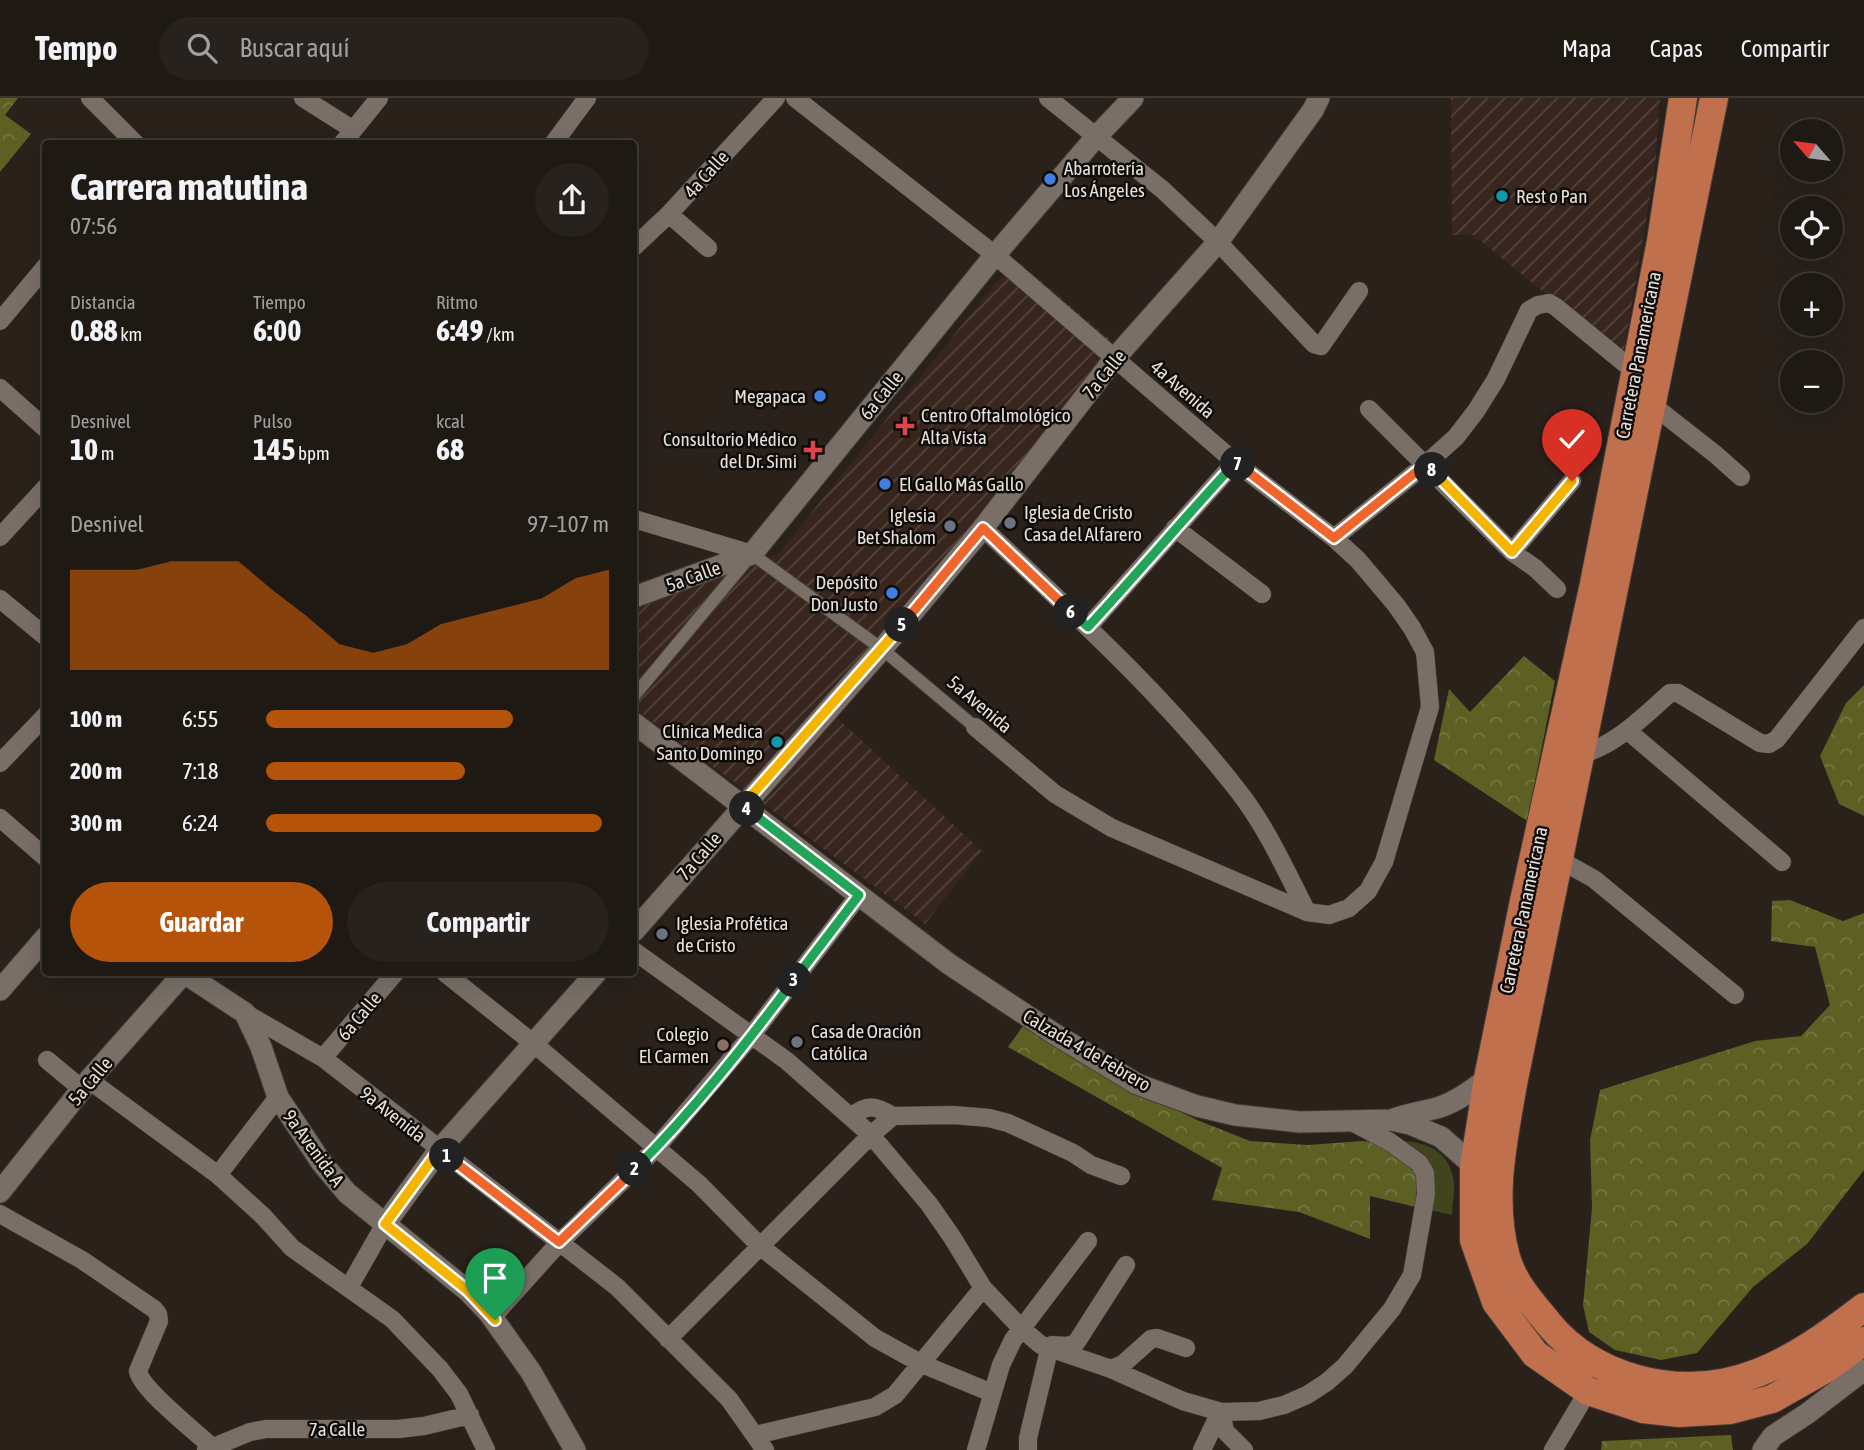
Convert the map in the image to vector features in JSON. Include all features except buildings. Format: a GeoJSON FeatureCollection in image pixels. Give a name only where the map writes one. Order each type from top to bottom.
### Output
{"type":"FeatureCollection","features":[{"type":"Feature","properties":{"kind":"highway","name":"Carretera Panamericana"},"geometry":{"type":"LineString","coordinates":[[1683,98],[1661,241],[1594,584],[1528,880],[1488,1078],[1474,1166],[1475,1240],[1496,1302],[1535,1354],[1588,1391],[1643,1409],[1679,1413],[1730,1410],[1772,1399],[1827,1368],[1864,1341]]}},
{"type":"Feature","properties":{"kind":"highway","name":"Carretera Panamericana"},"geometry":{"type":"LineString","coordinates":[[1714,98],[1513,1084],[1498,1172],[1497,1203],[1507,1259],[1520,1289],[1560,1337],[1593,1361],[1618,1374],[1666,1386],[1690,1387],[1731,1382],[1764,1371],[1802,1351],[1864,1307]]}},
{"type":"Feature","properties":{"kind":"street"},"geometry":{"type":"LineString","coordinates":[[90,98],[132,140]]}},
{"type":"Feature","properties":{"kind":"street"},"geometry":{"type":"LineString","coordinates":[[303,98],[347,136],[379,98]]}},
{"type":"Feature","properties":{"kind":"street"},"geometry":{"type":"LineString","coordinates":[[557,140],[587,98]]}},
{"type":"Feature","properties":{"kind":"street","name":"4a Calle"},"geometry":{"type":"LineString","coordinates":[[637,244],[670,214],[776,98]]}},
{"type":"Feature","properties":{"kind":"street","name":"4a Avenida"},"geometry":{"type":"LineString","coordinates":[[796,98],[995,255],[1236,462],[1334,538],[1396,604],[1412,628],[1425,652],[1430,707],[1384,862],[1368,891],[1349,908],[1329,915],[1307,912]]}},
{"type":"Feature","properties":{"kind":"street"},"geometry":{"type":"LineString","coordinates":[[1048,98],[1163,190],[1218,242],[1309,340],[1321,346],[1359,291]]}},
{"type":"Feature","properties":{"kind":"street","name":"6a Calle"},"geometry":{"type":"LineString","coordinates":[[637,691],[995,255],[1133,98]]}},
{"type":"Feature","properties":{"kind":"street","name":"7a Calle"},"geometry":{"type":"LineString","coordinates":[[637,928],[881,649],[983,528],[1115,358],[1218,242],[1319,98]]}},
{"type":"Feature","properties":{"kind":"street"},"geometry":{"type":"LineString","coordinates":[[670,214],[708,248]]}},
{"type":"Feature","properties":{"kind":"street"},"geometry":{"type":"LineString","coordinates":[[0,321],[42,271]]}},
{"type":"Feature","properties":{"kind":"street"},"geometry":{"type":"LineString","coordinates":[[1334,538],[1426,464],[1456,436],[1496,379],[1525,316],[1538,304],[1549,303],[1556,307],[1634,372]]}},
{"type":"Feature","properties":{"kind":"street"},"geometry":{"type":"LineString","coordinates":[[0,388],[42,425]]}},
{"type":"Feature","properties":{"kind":"street"},"geometry":{"type":"LineString","coordinates":[[1650,403],[1741,477]]}},
{"type":"Feature","properties":{"kind":"street"},"geometry":{"type":"LineString","coordinates":[[1369,409],[1512,552],[1535,568],[1557,589]]}},
{"type":"Feature","properties":{"kind":"street"},"geometry":{"type":"LineString","coordinates":[[1088,627],[1236,462]]}},
{"type":"Feature","properties":{"kind":"street"},"geometry":{"type":"LineString","coordinates":[[1512,552],[1572,481]]}},
{"type":"Feature","properties":{"kind":"street"},"geometry":{"type":"LineString","coordinates":[[0,537],[42,491]]}},
{"type":"Feature","properties":{"kind":"street","name":"5a Avenida"},"geometry":{"type":"LineString","coordinates":[[637,520],[751,554],[881,649],[1055,794],[1112,828],[1307,912]]}},
{"type":"Feature","properties":{"kind":"street"},"geometry":{"type":"LineString","coordinates":[[1175,527],[1262,594]]}},
{"type":"Feature","properties":{"kind":"street"},"geometry":{"type":"LineString","coordinates":[[983,528],[1146,685],[1239,793],[1267,835],[1307,912]]}},
{"type":"Feature","properties":{"kind":"street","name":"5a Calle"},"geometry":{"type":"LineString","coordinates":[[637,596],[751,554]]}},
{"type":"Feature","properties":{"kind":"street"},"geometry":{"type":"LineString","coordinates":[[0,599],[42,634]]}},
{"type":"Feature","properties":{"kind":"street"},"geometry":{"type":"LineString","coordinates":[[1580,755],[1594,751],[1628,731],[1671,693],[1678,693],[1760,743],[1769,744],[1777,739],[1864,628]]}},
{"type":"Feature","properties":{"kind":"street"},"geometry":{"type":"LineString","coordinates":[[0,763],[42,719]]}},
{"type":"Feature","properties":{"kind":"street","name":"Calzada 4 de Febrero"},"geometry":{"type":"LineString","coordinates":[[637,725],[949,964],[1053,1033],[1137,1084],[1197,1106],[1235,1115],[1300,1122],[1391,1120],[1410,1124],[1441,1137],[1474,1166]]}},
{"type":"Feature","properties":{"kind":"street"},"geometry":{"type":"LineString","coordinates":[[1628,731],[1782,862]]}},
{"type":"Feature","properties":{"kind":"street"},"geometry":{"type":"LineString","coordinates":[[0,818],[42,855]]}},
{"type":"Feature","properties":{"kind":"street"},"geometry":{"type":"LineString","coordinates":[[1558,862],[1569,864],[1594,879],[1735,995]]}},
{"type":"Feature","properties":{"kind":"street"},"geometry":{"type":"LineString","coordinates":[[496,1313],[559,1242],[656,1148],[751,1036],[859,895]]}},
{"type":"Feature","properties":{"kind":"street"},"geometry":{"type":"LineString","coordinates":[[0,990],[42,942]]}},
{"type":"Feature","properties":{"kind":"street"},"geometry":{"type":"LineString","coordinates":[[637,953],[793,1066],[871,1135],[929,1204],[983,1288],[1022,1329],[1045,1348],[1111,1369],[1183,1401],[1221,1412],[1259,1411],[1284,1405],[1327,1382],[1345,1366],[1392,1309],[1412,1275],[1426,1194],[1425,1173],[1419,1163],[1390,1142],[1352,1122]]}},
{"type":"Feature","properties":{"kind":"street","name":"5a Calle"},"geometry":{"type":"LineString","coordinates":[[2,1186],[85,1084],[181,976]]}},
{"type":"Feature","properties":{"kind":"street","name":"9a Avenida"},"geometry":{"type":"LineString","coordinates":[[189,976],[245,1013],[323,1058],[617,1287],[729,1398],[761,1442]]}},
{"type":"Feature","properties":{"kind":"street","name":"6a Calle"},"geometry":{"type":"LineString","coordinates":[[323,1058],[391,976]]}},
{"type":"Feature","properties":{"kind":"street"},"geometry":{"type":"LineString","coordinates":[[449,976],[533,1043],[699,1184],[760,1246],[875,1338],[922,1364],[992,1393]]}},
{"type":"Feature","properties":{"kind":"street"},"geometry":{"type":"LineString","coordinates":[[349,1287],[385,1224],[439,1150],[593,976]]}},
{"type":"Feature","properties":{"kind":"street","name":"9a Avenida A"},"geometry":{"type":"LineString","coordinates":[[245,1013],[261,1047],[278,1097],[330,1172],[347,1193],[468,1291],[501,1327],[531,1372],[575,1450]]}},
{"type":"Feature","properties":{"kind":"street"},"geometry":{"type":"LineString","coordinates":[[47,1060],[218,1175],[263,1216],[292,1248],[392,1319],[440,1369],[459,1394],[486,1450]]}},
{"type":"Feature","properties":{"kind":"street","name":"Calzada 4 de Febrero"},"geometry":{"type":"LineString","coordinates":[[1391,1120],[1458,1099],[1488,1078]]}},
{"type":"Feature","properties":{"kind":"street"},"geometry":{"type":"LineString","coordinates":[[218,1175],[278,1097]]}},
{"type":"Feature","properties":{"kind":"street"},"geometry":{"type":"LineString","coordinates":[[851,1117],[866,1107],[881,1109],[893,1116],[953,1115],[989,1118],[1008,1123],[1073,1153],[1091,1165],[1121,1176]]}},
{"type":"Feature","properties":{"kind":"street"},"geometry":{"type":"LineString","coordinates":[[668,1339],[893,1116]]}},
{"type":"Feature","properties":{"kind":"street"},"geometry":{"type":"LineString","coordinates":[[0,1214],[82,1260],[154,1309],[159,1321],[138,1371],[139,1376],[211,1449]]}},
{"type":"Feature","properties":{"kind":"street"},"geometry":{"type":"LineString","coordinates":[[976,1450],[1001,1364],[1022,1329],[1088,1241]]}},
{"type":"Feature","properties":{"kind":"street"},"geometry":{"type":"LineString","coordinates":[[1045,1348],[1076,1343],[1126,1265]]}},
{"type":"Feature","properties":{"kind":"street"},"geometry":{"type":"LineString","coordinates":[[761,1442],[875,1407],[895,1395],[983,1288]]}},
{"type":"Feature","properties":{"kind":"street"},"geometry":{"type":"LineString","coordinates":[[1111,1369],[1123,1364],[1151,1339],[1157,1338],[1186,1348]]}},
{"type":"Feature","properties":{"kind":"street"},"geometry":{"type":"LineString","coordinates":[[1028,1450],[1045,1348]]}},
{"type":"Feature","properties":{"kind":"street"},"geometry":{"type":"LineString","coordinates":[[1763,1450],[1773,1436],[1864,1370]]}},
{"type":"Feature","properties":{"kind":"street"},"geometry":{"type":"LineString","coordinates":[[1553,1450],[1588,1391]]}},
{"type":"Feature","properties":{"kind":"street"},"geometry":{"type":"LineString","coordinates":[[1202,1450],[1221,1412]]}},
{"type":"Feature","properties":{"kind":"street"},"geometry":{"type":"LineString","coordinates":[[1221,1412],[1225,1431],[1244,1450]]}},
{"type":"Feature","properties":{"kind":"street","name":"7a Calle"},"geometry":{"type":"LineString","coordinates":[[211,1449],[250,1432],[266,1429],[398,1429],[470,1415]]}},
{"type":"Feature","properties":{"kind":"shaded area"},"geometry":{"type":"Polygon","coordinates":[[[1451,98],[1660,98],[1655,168],[1623,356],[1473,235],[1452,235],[1451,98]]]}},
{"type":"Feature","properties":{"kind":"shaded area"},"geometry":{"type":"Polygon","coordinates":[[[1015,259],[1118,346],[823,705],[982,851],[925,924],[637,710],[637,605],[779,553],[1015,259]]]}},
{"type":"Feature","properties":{"kind":"green space"},"geometry":{"type":"Polygon","coordinates":[[[0,98],[18,98],[5,115],[31,134],[0,172],[0,98]]]}},
{"type":"Feature","properties":{"kind":"green space"},"geometry":{"type":"Polygon","coordinates":[[[1524,656],[1555,681],[1527,821],[1434,760],[1449,689],[1470,712],[1524,656]]]}},
{"type":"Feature","properties":{"kind":"green space"},"geometry":{"type":"Polygon","coordinates":[[[1864,685],[1864,816],[1839,804],[1820,756],[1846,703],[1864,685]]]}},
{"type":"Feature","properties":{"kind":"green space"},"geometry":{"type":"Polygon","coordinates":[[[1790,900],[1843,921],[1864,913],[1864,1170],[1807,1244],[1753,1287],[1697,1353],[1661,1360],[1615,1350],[1589,1332],[1583,1305],[1592,1208],[1590,1140],[1600,1090],[1755,1041],[1801,1036],[1830,1005],[1815,947],[1771,941],[1772,901],[1790,900]]]}},
{"type":"Feature","properties":{"kind":"green space"},"geometry":{"type":"Polygon","coordinates":[[[1023,1026],[1074,1059],[1197,1120],[1250,1141],[1308,1145],[1362,1141],[1380,1143],[1405,1161],[1416,1175],[1416,1207],[1370,1196],[1370,1239],[1299,1212],[1212,1200],[1222,1168],[1008,1047],[1023,1026]]]}},
{"type":"Feature","properties":{"kind":"green space"},"geometry":{"type":"Polygon","coordinates":[[[1362,1141],[1417,1143],[1440,1154],[1448,1163],[1453,1177],[1452,1215],[1416,1207],[1380,1143],[1362,1141]]]}},
{"type":"Feature","properties":{"kind":"green space"},"geometry":{"type":"Polygon","coordinates":[[[1731,1435],[1733,1450],[1601,1450],[1602,1441],[1731,1435]]]}},
{"type":"Feature","properties":{"kind":"place","name":"Abarrotería Los Ángeles"},"geometry":{"type":"Point","coordinates":[1050,179]}},
{"type":"Feature","properties":{"kind":"place","name":"Rest o Pan"},"geometry":{"type":"Point","coordinates":[1502,196]}},
{"type":"Feature","properties":{"kind":"place","name":"Megapaca"},"geometry":{"type":"Point","coordinates":[820,396]}},
{"type":"Feature","properties":{"kind":"place","name":"Centro Oftalmológico Alta Vista"},"geometry":{"type":"Point","coordinates":[905,426]}},
{"type":"Feature","properties":{"kind":"place","name":"Consultorio Médico del Dr. Simi"},"geometry":{"type":"Point","coordinates":[813,450]}},
{"type":"Feature","properties":{"kind":"place","name":"El Gallo Más Gallo"},"geometry":{"type":"Point","coordinates":[885,484]}},
{"type":"Feature","properties":{"kind":"place","name":"Iglesia de Cristo Casa del Alfarero"},"geometry":{"type":"Point","coordinates":[1010,523]}},
{"type":"Feature","properties":{"kind":"place","name":"Iglesia Bet Shalom"},"geometry":{"type":"Point","coordinates":[950,526]}},
{"type":"Feature","properties":{"kind":"place","name":"Depósito Don Justo"},"geometry":{"type":"Point","coordinates":[892,593]}},
{"type":"Feature","properties":{"kind":"place","name":"Clínica Medica Santo Domingo"},"geometry":{"type":"Point","coordinates":[777,742]}},
{"type":"Feature","properties":{"kind":"place","name":"Iglesia Profética de Cristo"},"geometry":{"type":"Point","coordinates":[662,934]}},
{"type":"Feature","properties":{"kind":"place","name":"Casa de Oración Católica"},"geometry":{"type":"Point","coordinates":[797,1042]}},
{"type":"Feature","properties":{"kind":"place","name":"Colegio El Carmen"},"geometry":{"type":"Point","coordinates":[723,1045]}},
{"type":"Feature","properties":{"kind":"route"},"geometry":{"type":"LineString","coordinates":[[495,1320],[468,1291],[385,1224],[439,1150],[559,1242],[656,1148],[751,1036],[859,895],[742,806],[881,649],[983,528],[1088,627],[1236,462],[1266,488],[1334,538],[1426,464],[1512,552],[1572,481]]}}]}
